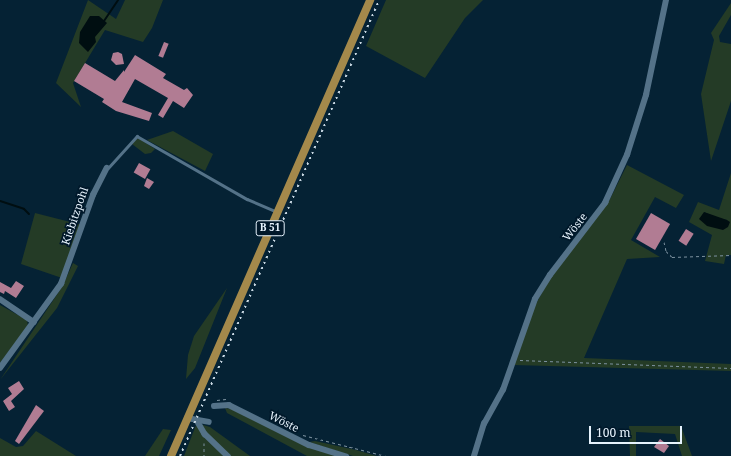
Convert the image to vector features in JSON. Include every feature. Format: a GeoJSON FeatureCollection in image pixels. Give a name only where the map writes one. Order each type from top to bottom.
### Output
{"type":"FeatureCollection","features":[{"type":"Feature","properties":{"kind":"main road","name":"B 51"},"geometry":{"type":"LineString","coordinates":[[171,456],[185,417],[370,0]]}},
{"type":"Feature","properties":{"kind":"street","name":"Wöste"},"geometry":{"type":"LineString","coordinates":[[474,456],[484,424],[500,397],[529,312],[540,291],[605,203],[624,162],[646,95],[666,0]]}},
{"type":"Feature","properties":{"kind":"street","name":"Kiebitzpohl"},"geometry":{"type":"LineString","coordinates":[[0,368],[61,284],[93,195],[107,168]]}},
{"type":"Feature","properties":{"kind":"street"},"geometry":{"type":"LineString","coordinates":[[0,299],[34,322]]}},
{"type":"Feature","properties":{"kind":"street","name":"Wöste"},"geometry":{"type":"LineString","coordinates":[[214,406],[229,405],[309,445],[346,456]]}},
{"type":"Feature","properties":{"kind":"street"},"geometry":{"type":"LineString","coordinates":[[185,417],[198,422],[209,422]]}},
{"type":"Feature","properties":{"kind":"street"},"geometry":{"type":"LineString","coordinates":[[198,422],[205,434],[228,456]]}},
{"type":"Feature","properties":{"kind":"lane","name":"Kiebitzpohl"},"geometry":{"type":"LineString","coordinates":[[107,168],[136,136],[247,199],[277,212]]}},
{"type":"Feature","properties":{"kind":"path"},"geometry":{"type":"LineString","coordinates":[[664,242],[666,251],[672,257],[731,255]]}},
{"type":"Feature","properties":{"kind":"path"},"geometry":{"type":"LineString","coordinates":[[512,360],[731,368]]}},
{"type":"Feature","properties":{"kind":"green space"},"geometry":{"type":"Polygon","coordinates":[[[88,0],[116,19],[125,0],[163,0],[152,28],[143,42],[105,30],[73,83],[81,107],[56,83],[88,0]]]}},
{"type":"Feature","properties":{"kind":"green space"},"geometry":{"type":"Polygon","coordinates":[[[386,0],[483,0],[465,18],[425,78],[366,46],[386,0]]]}},
{"type":"Feature","properties":{"kind":"green space"},"geometry":{"type":"Polygon","coordinates":[[[731,3],[731,15],[719,36],[720,42],[731,44],[731,101],[711,161],[701,94],[714,40],[711,33],[731,3]]]}},
{"type":"Feature","properties":{"kind":"green space"},"geometry":{"type":"Polygon","coordinates":[[[173,131],[213,154],[205,171],[147,140],[173,131]]]}},
{"type":"Feature","properties":{"kind":"green space"},"geometry":{"type":"Polygon","coordinates":[[[138,138],[155,149],[151,153],[145,154],[132,144],[138,138]]]}},
{"type":"Feature","properties":{"kind":"green space"},"geometry":{"type":"Polygon","coordinates":[[[627,165],[684,195],[676,208],[655,197],[631,240],[660,257],[627,259],[584,358],[731,364],[731,371],[513,365],[534,307],[551,277],[609,201],[627,165]]]}},
{"type":"Feature","properties":{"kind":"green space"},"geometry":{"type":"Polygon","coordinates":[[[731,173],[731,255],[726,255],[724,264],[705,261],[712,235],[689,222],[698,202],[719,210],[731,173]],[[704,212],[713,227],[727,220],[704,212]]]}},
{"type":"Feature","properties":{"kind":"green space"},"geometry":{"type":"Polygon","coordinates":[[[35,213],[82,225],[62,278],[21,264],[35,213]]]}},
{"type":"Feature","properties":{"kind":"green space"},"geometry":{"type":"Polygon","coordinates":[[[73,263],[78,266],[57,308],[0,380],[62,287],[73,263]]]}},
{"type":"Feature","properties":{"kind":"green space"},"geometry":{"type":"Polygon","coordinates":[[[227,288],[195,368],[186,379],[188,355],[194,336],[227,288]]]}},
{"type":"Feature","properties":{"kind":"green space"},"geometry":{"type":"Polygon","coordinates":[[[0,305],[27,320],[28,326],[0,363],[0,305]]]}},
{"type":"Feature","properties":{"kind":"green space"},"geometry":{"type":"Polygon","coordinates":[[[225,408],[233,409],[337,456],[307,456],[227,413],[225,408]]]}},
{"type":"Feature","properties":{"kind":"green space"},"geometry":{"type":"Polygon","coordinates":[[[200,424],[210,427],[250,456],[184,456],[196,425],[200,424]]]}},
{"type":"Feature","properties":{"kind":"green space"},"geometry":{"type":"Polygon","coordinates":[[[629,426],[681,426],[692,456],[682,456],[675,434],[636,432],[636,456],[630,456],[629,426]]]}},
{"type":"Feature","properties":{"kind":"green space"},"geometry":{"type":"Polygon","coordinates":[[[163,429],[171,430],[159,456],[145,456],[163,429]]]}},
{"type":"Feature","properties":{"kind":"green space"},"geometry":{"type":"Polygon","coordinates":[[[36,431],[76,456],[0,456],[0,438],[16,447],[23,446],[36,431]]]}},
{"type":"Feature","properties":{"kind":"green space"},"geometry":{"type":"Polygon","coordinates":[[[315,441],[377,456],[353,456],[309,442],[315,441]]]}},
{"type":"Feature","properties":{"kind":"shaded area"},"geometry":{"type":"Polygon","coordinates":[[[90,16],[99,16],[107,23],[95,37],[96,42],[88,52],[79,43],[80,32],[90,16]]]}},
{"type":"Feature","properties":{"kind":"shaded area"},"geometry":{"type":"Polygon","coordinates":[[[704,212],[727,220],[730,222],[728,227],[723,230],[707,226],[699,219],[704,212]]]}},
{"type":"Feature","properties":{"kind":"building"},"geometry":{"type":"Polygon","coordinates":[[[164,42],[169,44],[163,58],[158,56],[164,42]]]}},
{"type":"Feature","properties":{"kind":"building"},"geometry":{"type":"Polygon","coordinates":[[[118,52],[122,54],[124,64],[116,65],[111,60],[113,53],[118,52]]]}},
{"type":"Feature","properties":{"kind":"building"},"geometry":{"type":"Polygon","coordinates":[[[135,55],[166,74],[163,78],[184,90],[187,88],[193,95],[184,108],[173,101],[163,118],[158,115],[168,98],[135,79],[122,102],[152,113],[149,121],[116,111],[102,102],[104,99],[74,81],[85,63],[115,81],[124,70],[124,72],[135,55]]]}},
{"type":"Feature","properties":{"kind":"building"},"geometry":{"type":"Polygon","coordinates":[[[139,163],[150,169],[145,179],[134,173],[139,163]]]}},
{"type":"Feature","properties":{"kind":"building"},"geometry":{"type":"Polygon","coordinates":[[[147,178],[154,182],[149,189],[144,186],[147,178]]]}},
{"type":"Feature","properties":{"kind":"building"},"geometry":{"type":"Polygon","coordinates":[[[651,213],[670,224],[655,250],[636,239],[651,213]]]}},
{"type":"Feature","properties":{"kind":"building"},"geometry":{"type":"Polygon","coordinates":[[[686,229],[694,234],[686,246],[679,241],[686,229]]]}},
{"type":"Feature","properties":{"kind":"building"},"geometry":{"type":"Polygon","coordinates":[[[16,281],[24,286],[16,298],[5,291],[4,294],[0,292],[0,282],[11,288],[16,281]]]}},
{"type":"Feature","properties":{"kind":"building"},"geometry":{"type":"Polygon","coordinates":[[[19,381],[24,389],[11,401],[15,407],[9,411],[3,401],[12,394],[8,388],[19,381]]]}},
{"type":"Feature","properties":{"kind":"building"},"geometry":{"type":"Polygon","coordinates":[[[36,405],[44,411],[19,444],[15,441],[36,405]]]}},
{"type":"Feature","properties":{"kind":"building"},"geometry":{"type":"Polygon","coordinates":[[[660,439],[669,446],[664,453],[654,447],[660,439]]]}},
{"type":"Feature","properties":{"kind":"waterway"},"geometry":{"type":"LineString","coordinates":[[104,21],[118,0]]}},
{"type":"Feature","properties":{"kind":"waterway"},"geometry":{"type":"LineString","coordinates":[[0,201],[24,209],[29,214]]}},
{"type":"Feature","properties":{"kind":"railway"},"geometry":{"type":"LineString","coordinates":[[180,456],[379,0]]}}]}
